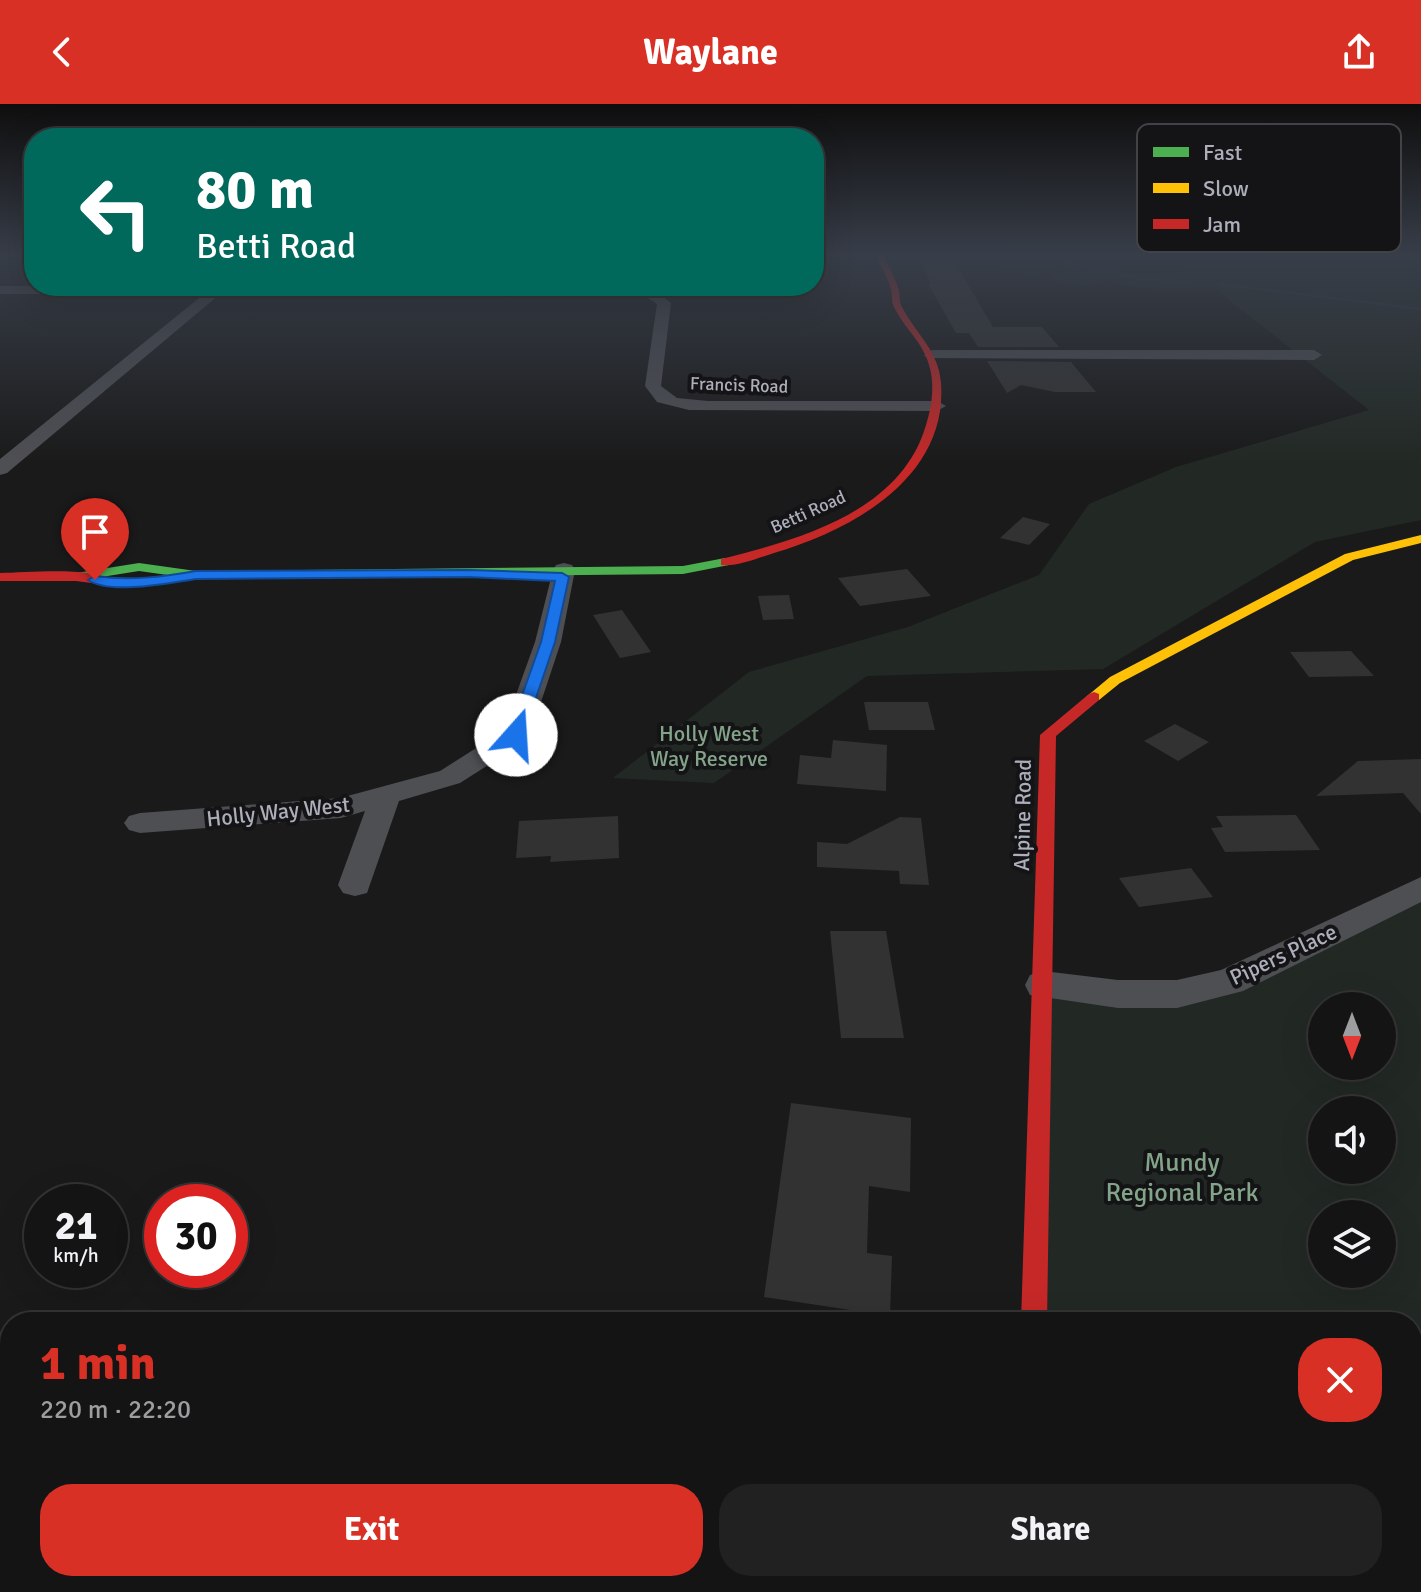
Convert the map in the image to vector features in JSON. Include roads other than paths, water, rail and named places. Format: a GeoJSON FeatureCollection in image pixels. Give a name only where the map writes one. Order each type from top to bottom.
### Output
{"type":"FeatureCollection","features":[{"type":"Feature","properties":{"kind":"street"},"geometry":{"type":"LineString","coordinates":[[0,469],[174,325]]}},
{"type":"Feature","properties":{"kind":"street","name":"Francis Road"},"geometry":{"type":"LineString","coordinates":[[661,325],[653,386],[657,395],[664,399],[687,405],[716,406],[937,406]]}},
{"type":"Feature","properties":{"kind":"street"},"geometry":{"type":"LineString","coordinates":[[914,325],[932,355],[1314,355]]}},
{"type":"Feature","properties":{"kind":"street","name":"Betti Road"},"geometry":{"type":"LineString","coordinates":[[0,577],[76,577],[114,583],[196,575],[508,570],[563,574],[683,570],[730,563],[783,546],[860,511],[906,476],[923,448],[937,406],[938,382],[932,355]]}},
{"type":"Feature","properties":{"kind":"street","name":"Alpine Road"},"geometry":{"type":"LineString","coordinates":[[1034,1312],[1048,735],[1115,680],[1156,658],[1349,557],[1421,539]]}},
{"type":"Feature","properties":{"kind":"street","name":"Holly Way West"},"geometry":{"type":"LineString","coordinates":[[140,823],[341,808],[450,777],[516,735],[548,642],[563,574]]}},
{"type":"Feature","properties":{"kind":"street"},"geometry":{"type":"LineString","coordinates":[[355,885],[386,795]]}},
{"type":"Feature","properties":{"kind":"street","name":"Pipers Place"},"geometry":{"type":"LineString","coordinates":[[1043,985],[1118,994],[1177,994],[1230,981],[1421,888]]}},
{"type":"Feature","properties":{"kind":"park label","name":"Holly West Way Reserve"},"geometry":{"type":"Point","coordinates":[709,746]}},
{"type":"Feature","properties":{"kind":"park label","name":"Mundy Regional Park"},"geometry":{"type":"Point","coordinates":[1182,1177]}}]}
